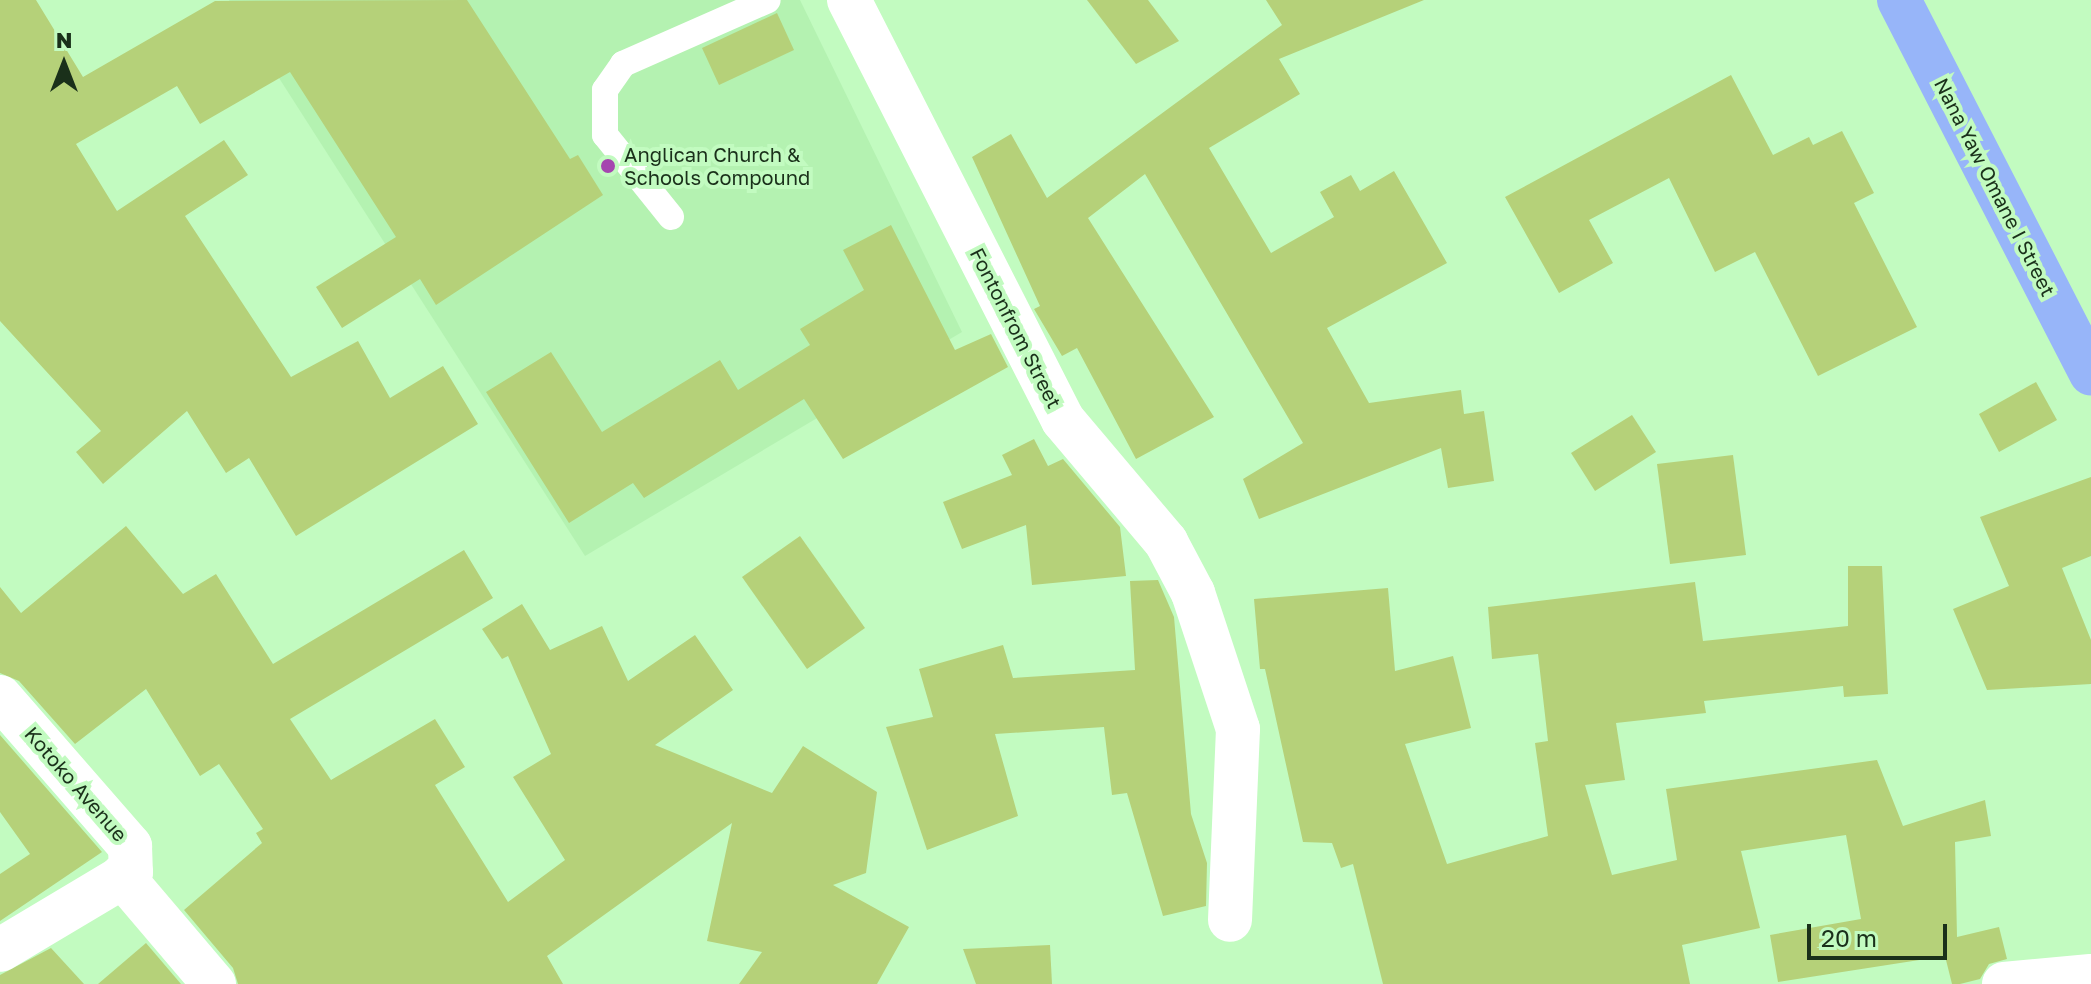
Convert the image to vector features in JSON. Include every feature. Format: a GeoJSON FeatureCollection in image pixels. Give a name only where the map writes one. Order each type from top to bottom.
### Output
{"type":"FeatureCollection","features":[{"type":"Feature","properties":{"kind":"main road","name":"Nana Yaw Omane I Street"},"geometry":{"type":"LineString","coordinates":[[1899,0],[2091,373]]}},
{"type":"Feature","properties":{"kind":"street","name":"Fontonfrom Street"},"geometry":{"type":"LineString","coordinates":[[849,0],[1063,420],[1166,542],[1193,593],[1238,729],[1230,920]]}},
{"type":"Feature","properties":{"kind":"street","name":"Kotoko Avenue"},"geometry":{"type":"LineString","coordinates":[[0,697],[130,846],[131,872],[122,876]]}},
{"type":"Feature","properties":{"kind":"street"},"geometry":{"type":"LineString","coordinates":[[0,950],[122,876],[214,984]]}},
{"type":"Feature","properties":{"kind":"street"},"geometry":{"type":"LineString","coordinates":[[2004,984],[2091,976]]}},
{"type":"Feature","properties":{"kind":"lane"},"geometry":{"type":"LineString","coordinates":[[671,217],[605,135],[605,90],[623,64],[768,0]]}},
{"type":"Feature","properties":{"kind":"shaded area","name":"Anglican Church & Schools Compound"},"geometry":{"type":"Polygon","coordinates":[[[229,0],[800,0],[962,332],[585,556],[229,0]]]}},
{"type":"Feature","properties":{"kind":"building"},"geometry":{"type":"Polygon","coordinates":[[[0,0],[36,0],[83,77],[215,1],[467,0],[570,159],[578,155],[603,195],[436,305],[420,279],[342,328],[316,287],[396,237],[290,72],[200,124],[177,86],[76,144],[117,211],[224,140],[248,175],[185,216],[291,377],[358,341],[390,398],[443,366],[478,424],[296,536],[249,458],[226,473],[187,411],[103,484],[76,452],[101,431],[0,321],[0,0]]]}},
{"type":"Feature","properties":{"kind":"building"},"geometry":{"type":"Polygon","coordinates":[[[1087,0],[1148,0],[1179,41],[1136,64],[1087,0]]]}},
{"type":"Feature","properties":{"kind":"building"},"geometry":{"type":"Polygon","coordinates":[[[1266,0],[1424,0],[1279,59],[1300,94],[1209,148],[1271,253],[1334,217],[1320,192],[1351,175],[1360,191],[1394,171],[1447,263],[1327,328],[1369,403],[1461,390],[1464,414],[1484,411],[1494,481],[1448,488],[1441,448],[1259,519],[1243,479],[1303,443],[1145,174],[1088,218],[1214,417],[1136,459],[1077,348],[1062,356],[1034,309],[1040,306],[972,157],[1011,134],[1047,198],[1282,25],[1266,0]]]}},
{"type":"Feature","properties":{"kind":"building"},"geometry":{"type":"Polygon","coordinates":[[[777,13],[794,50],[719,85],[702,48],[777,13]]]}},
{"type":"Feature","properties":{"kind":"building"},"geometry":{"type":"Polygon","coordinates":[[[1731,75],[1773,155],[1809,137],[1813,145],[1842,131],[1874,193],[1854,203],[1917,327],[1818,376],[1755,252],[1715,272],[1669,178],[1589,220],[1613,263],[1559,293],[1505,197],[1731,75]]]}},
{"type":"Feature","properties":{"kind":"building"},"geometry":{"type":"Polygon","coordinates":[[[891,225],[955,350],[991,334],[1008,367],[843,459],[804,399],[644,498],[633,483],[569,523],[486,392],[551,352],[602,432],[720,360],[738,390],[810,345],[800,329],[864,290],[843,250],[891,225]]]}},
{"type":"Feature","properties":{"kind":"building"},"geometry":{"type":"Polygon","coordinates":[[[2036,382],[2057,420],[1999,452],[1979,414],[2036,382]]]}},
{"type":"Feature","properties":{"kind":"building"},"geometry":{"type":"Polygon","coordinates":[[[1632,415],[1656,452],[1595,491],[1571,453],[1632,415]]]}},
{"type":"Feature","properties":{"kind":"building"},"geometry":{"type":"Polygon","coordinates":[[[1034,439],[1048,466],[1063,459],[1120,527],[1126,576],[1032,585],[1026,525],[962,549],[943,502],[1012,475],[1002,455],[1034,439]]]}},
{"type":"Feature","properties":{"kind":"building"},"geometry":{"type":"Polygon","coordinates":[[[1733,455],[1746,555],[1670,564],[1657,464],[1733,455]]]}},
{"type":"Feature","properties":{"kind":"building"},"geometry":{"type":"Polygon","coordinates":[[[2091,477],[2091,556],[2062,568],[2091,640],[2091,684],[1987,690],[1953,609],[2009,586],[1980,517],[2091,477]]]}},
{"type":"Feature","properties":{"kind":"building"},"geometry":{"type":"Polygon","coordinates":[[[126,526],[183,594],[216,574],[273,664],[464,550],[493,598],[290,719],[331,780],[435,719],[465,767],[435,785],[508,902],[565,860],[513,777],[551,754],[508,656],[502,659],[482,629],[522,604],[550,650],[602,626],[628,681],[695,635],[733,690],[655,745],[772,793],[803,746],[877,792],[866,873],[833,885],[909,927],[877,984],[739,984],[762,952],[707,941],[732,823],[547,956],[563,984],[238,984],[233,968],[184,910],[262,843],[256,833],[263,829],[219,764],[200,776],[146,689],[75,744],[19,681],[0,673],[0,587],[21,613],[126,526]]]}},
{"type":"Feature","properties":{"kind":"building"},"geometry":{"type":"Polygon","coordinates":[[[800,536],[865,628],[807,669],[742,577],[800,536]]]}},
{"type":"Feature","properties":{"kind":"building"},"geometry":{"type":"Polygon","coordinates":[[[1848,566],[1882,566],[1888,694],[1844,697],[1843,686],[1704,701],[1706,713],[1616,723],[1625,780],[1585,785],[1612,875],[1677,860],[1666,789],[1877,760],[1903,826],[1985,800],[1991,836],[1955,842],[1957,937],[1999,927],[2007,959],[1989,964],[1980,979],[1960,984],[1952,984],[1945,956],[1778,982],[1770,935],[1861,919],[1846,835],[1741,851],[1760,928],[1682,945],[1690,984],[1383,984],[1353,864],[1341,868],[1332,843],[1303,842],[1265,669],[1260,669],[1254,599],[1388,588],[1395,671],[1453,656],[1471,728],[1405,744],[1447,864],[1548,836],[1535,743],[1548,741],[1538,654],[1492,659],[1488,607],[1695,582],[1703,641],[1848,626],[1848,566]]]}},
{"type":"Feature","properties":{"kind":"building"},"geometry":{"type":"Polygon","coordinates":[[[1158,580],[1174,617],[1191,814],[1207,863],[1206,906],[1163,916],[1127,793],[1112,795],[1104,727],[995,734],[1018,816],[927,850],[886,727],[933,717],[919,669],[1003,645],[1013,678],[1135,670],[1130,581],[1158,580]]]}},
{"type":"Feature","properties":{"kind":"building"},"geometry":{"type":"Polygon","coordinates":[[[0,735],[102,852],[0,921],[0,874],[30,854],[0,812],[0,735]]]}},
{"type":"Feature","properties":{"kind":"building"},"geometry":{"type":"Polygon","coordinates":[[[146,943],[181,984],[98,984],[146,943]]]}},
{"type":"Feature","properties":{"kind":"building"},"geometry":{"type":"Polygon","coordinates":[[[1050,945],[1052,984],[976,984],[963,949],[1050,945]]]}},
{"type":"Feature","properties":{"kind":"building"},"geometry":{"type":"Polygon","coordinates":[[[51,948],[84,984],[0,984],[0,975],[51,948]]]}},
{"type":"Feature","properties":{"kind":"place","name":"Anglican Church & Schools Compound"},"geometry":{"type":"Point","coordinates":[608,166]}}]}
